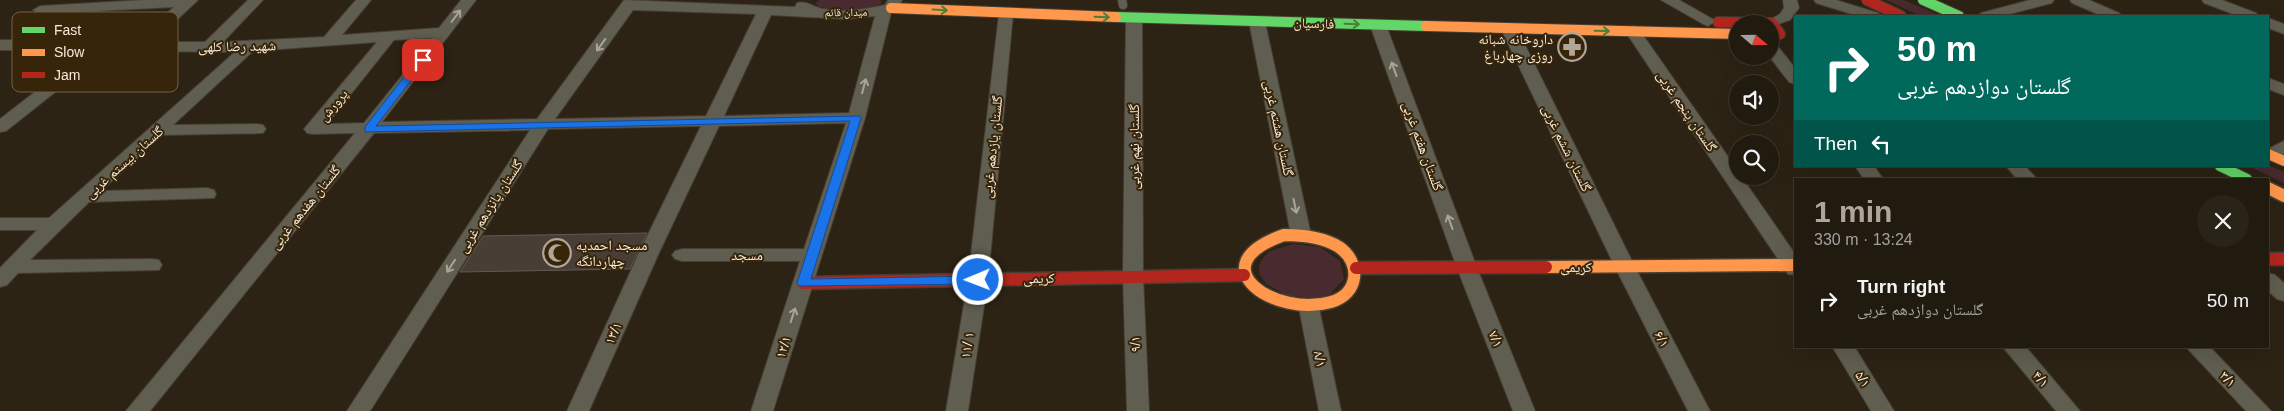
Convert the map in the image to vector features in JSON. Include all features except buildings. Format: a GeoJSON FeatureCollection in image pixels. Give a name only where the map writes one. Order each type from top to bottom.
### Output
{"type":"FeatureCollection","features":[{"type":"Feature","properties":{"kind":"main road"},"geometry":{"type":"LineString","coordinates":[[957,0],[1093,4]]}},
{"type":"Feature","properties":{"kind":"main road"},"geometry":{"type":"LineString","coordinates":[[1867,0],[1899,15]]}},
{"type":"Feature","properties":{"kind":"main road"},"geometry":{"type":"LineString","coordinates":[[1923,0],[1957,15]]}},
{"type":"Feature","properties":{"kind":"main road"},"geometry":{"type":"LineString","coordinates":[[1934,0],[1948,11]]}},
{"type":"Feature","properties":{"kind":"main road","name":"فارسیان"},"geometry":{"type":"LineString","coordinates":[[890,6],[1006,14],[1125,7],[1257,22],[1509,29],[1708,21],[1729,26]]}},
{"type":"Feature","properties":{"kind":"main road","name":"فارسیان"},"geometry":{"type":"LineString","coordinates":[[1631,25],[1729,33]]}},
{"type":"Feature","properties":{"kind":"main road","name":"فارسیان"},"geometry":{"type":"LineString","coordinates":[[1779,35],[1794,35]]}},
{"type":"Feature","properties":{"kind":"main road"},"geometry":{"type":"LineString","coordinates":[[2222,167],[2245,178]]}},
{"type":"Feature","properties":{"kind":"main road"},"geometry":{"type":"LineString","coordinates":[[2269,188],[2284,196]]}},
{"type":"Feature","properties":{"kind":"main road"},"geometry":{"type":"LineString","coordinates":[[1284,235],[1319,238],[1336,245],[1349,255],[1356,268],[1357,280],[1351,291],[1339,300],[1309,308],[1283,305],[1265,298],[1252,287],[1244,275],[1244,264],[1248,254],[1257,245],[1284,235]]}},
{"type":"Feature","properties":{"kind":"main road"},"geometry":{"type":"LineString","coordinates":[[2269,259],[2284,259]]}},
{"type":"Feature","properties":{"kind":"main road","name":"کریمی"},"geometry":{"type":"LineString","coordinates":[[1356,268],[1794,266]]}},
{"type":"Feature","properties":{"kind":"main road","name":"کریمی"},"geometry":{"type":"LineString","coordinates":[[803,283],[1244,275]]}},
{"type":"Feature","properties":{"kind":"street"},"geometry":{"type":"LineString","coordinates":[[209,47],[256,0]]}},
{"type":"Feature","properties":{"kind":"street"},"geometry":{"type":"LineString","coordinates":[[328,42],[364,0]]}},
{"type":"Feature","properties":{"kind":"street","name":"گلستان هفدهم غربی"},"geometry":{"type":"LineString","coordinates":[[137,411],[368,130],[469,0]]}},
{"type":"Feature","properties":{"kind":"street"},"geometry":{"type":"LineString","coordinates":[[1668,0],[1708,21]]}},
{"type":"Feature","properties":{"kind":"street"},"geometry":{"type":"LineString","coordinates":[[1779,26],[1792,8],[1790,0]]}},
{"type":"Feature","properties":{"kind":"street"},"geometry":{"type":"LineString","coordinates":[[1821,0],[1870,15]]}},
{"type":"Feature","properties":{"kind":"street"},"geometry":{"type":"LineString","coordinates":[[1990,15],[2047,0]]}},
{"type":"Feature","properties":{"kind":"street"},"geometry":{"type":"LineString","coordinates":[[2077,0],[2112,15]]}},
{"type":"Feature","properties":{"kind":"street"},"geometry":{"type":"LineString","coordinates":[[2209,0],[2248,15]]}},
{"type":"Feature","properties":{"kind":"street"},"geometry":{"type":"LineString","coordinates":[[40,10],[190,1]]}},
{"type":"Feature","properties":{"kind":"street"},"geometry":{"type":"LineString","coordinates":[[178,12],[190,1]]}},
{"type":"Feature","properties":{"kind":"street"},"geometry":{"type":"LineString","coordinates":[[630,3],[696,7],[809,6]]}},
{"type":"Feature","properties":{"kind":"street","name":"گلستان پانزدهم غربی"},"geometry":{"type":"LineString","coordinates":[[358,411],[542,125],[630,3]]}},
{"type":"Feature","properties":{"kind":"street","name":"۱۳/۱"},"geometry":{"type":"LineString","coordinates":[[578,411],[648,255],[770,5]]}},
{"type":"Feature","properties":{"kind":"street","name":"میدان قائم"},"geometry":{"type":"LineString","coordinates":[[809,6],[850,14],[890,6]]}},
{"type":"Feature","properties":{"kind":"street","name":"۱۲/۱"},"geometry":{"type":"LineString","coordinates":[[762,411],[890,6]]}},
{"type":"Feature","properties":{"kind":"street","name":"گلستان نهم غربی"},"geometry":{"type":"LineString","coordinates":[[1125,7],[1133,276]]}},
{"type":"Feature","properties":{"kind":"street","name":"گلستان یازدهم غربی"},"geometry":{"type":"LineString","coordinates":[[978,280],[1006,14]]}},
{"type":"Feature","properties":{"kind":"street","name":"گلستان هشتم غربی"},"geometry":{"type":"LineString","coordinates":[[1257,22],[1301,235]]}},
{"type":"Feature","properties":{"kind":"street"},"geometry":{"type":"LineString","coordinates":[[2269,23],[2284,29]]}},
{"type":"Feature","properties":{"kind":"street","name":"گلستان هفتم غربی"},"geometry":{"type":"LineString","coordinates":[[1378,25],[1467,268]]}},
{"type":"Feature","properties":{"kind":"street","name":"گلستان پنجم غربی"},"geometry":{"type":"LineString","coordinates":[[1631,25],[1794,266]]}},
{"type":"Feature","properties":{"kind":"street","name":"گلستان ششم غربی"},"geometry":{"type":"LineString","coordinates":[[1509,29],[1625,268]]}},
{"type":"Feature","properties":{"kind":"street","name":"شهید رضا کلهی"},"geometry":{"type":"LineString","coordinates":[[178,46],[249,47],[444,32]]}},
{"type":"Feature","properties":{"kind":"street","name":"پرورش"},"geometry":{"type":"LineString","coordinates":[[368,130],[313,129],[389,37]]}},
{"type":"Feature","properties":{"kind":"street","name":"گلستان بیستم غربی"},"geometry":{"type":"LineString","coordinates":[[5,274],[54,224],[160,130],[249,47]]}},
{"type":"Feature","properties":{"kind":"street"},"geometry":{"type":"LineString","coordinates":[[1779,47],[1794,77]]}},
{"type":"Feature","properties":{"kind":"street"},"geometry":{"type":"LineString","coordinates":[[2269,83],[2284,90]]}},
{"type":"Feature","properties":{"kind":"street"},"geometry":{"type":"LineString","coordinates":[[0,128],[46,92]]}},
{"type":"Feature","properties":{"kind":"street"},"geometry":{"type":"LineString","coordinates":[[368,130],[856,118]]}},
{"type":"Feature","properties":{"kind":"street"},"geometry":{"type":"LineString","coordinates":[[160,130],[257,129]]}},
{"type":"Feature","properties":{"kind":"street"},"geometry":{"type":"LineString","coordinates":[[1865,167],[1873,178]]}},
{"type":"Feature","properties":{"kind":"street"},"geometry":{"type":"LineString","coordinates":[[2017,167],[2027,178]]}},
{"type":"Feature","properties":{"kind":"street"},"geometry":{"type":"LineString","coordinates":[[85,198],[207,194]]}},
{"type":"Feature","properties":{"kind":"street"},"geometry":{"type":"LineString","coordinates":[[0,224],[54,224]]}},
{"type":"Feature","properties":{"kind":"street","name":"مسجد"},"geometry":{"type":"LineString","coordinates":[[682,255],[812,254]]}},
{"type":"Feature","properties":{"kind":"street"},"geometry":{"type":"LineString","coordinates":[[5,274],[152,265]]}},
{"type":"Feature","properties":{"kind":"street","name":"۷/۱"},"geometry":{"type":"LineString","coordinates":[[1467,268],[1524,411]]}},
{"type":"Feature","properties":{"kind":"street","name":"۶/۱"},"geometry":{"type":"LineString","coordinates":[[1625,268],[1699,411]]}},
{"type":"Feature","properties":{"kind":"street","name":"۹/۱"},"geometry":{"type":"LineString","coordinates":[[1133,276],[1138,411]]}},
{"type":"Feature","properties":{"kind":"street","name":"۱۱/ ۱"},"geometry":{"type":"LineString","coordinates":[[957,411],[978,280]]}},
{"type":"Feature","properties":{"kind":"street"},"geometry":{"type":"LineString","coordinates":[[2269,281],[2284,294]]}},
{"type":"Feature","properties":{"kind":"street","name":"۸/۱"},"geometry":{"type":"LineString","coordinates":[[1309,308],[1330,411]]}},
{"type":"Feature","properties":{"kind":"street","name":"۵/۱"},"geometry":{"type":"LineString","coordinates":[[1844,348],[1883,411]]}},
{"type":"Feature","properties":{"kind":"street","name":"۴/۱"},"geometry":{"type":"LineString","coordinates":[[2014,348],[2069,411]]}},
{"type":"Feature","properties":{"kind":"street","name":"۳/۱"},"geometry":{"type":"LineString","coordinates":[[2198,348],[2260,411]]}},
{"type":"Feature","properties":{"kind":"shaded area"},"geometry":{"type":"Polygon","coordinates":[[[820,0],[881,0],[882,3],[868,9],[843,10],[819,7],[815,3],[820,0]]]}},
{"type":"Feature","properties":{"kind":"shaded area"},"geometry":{"type":"Polygon","coordinates":[[[1886,0],[1904,0],[1939,15],[1919,15],[1886,0]]]}},
{"type":"Feature","properties":{"kind":"shaded area"},"geometry":{"type":"Polygon","coordinates":[[[2269,165],[2284,172],[2284,183],[2250,167],[2269,167],[2269,165]]]}},
{"type":"Feature","properties":{"kind":"shaded area"},"geometry":{"type":"Polygon","coordinates":[[[1293,244],[1320,247],[1340,261],[1344,279],[1330,294],[1317,298],[1288,296],[1266,284],[1260,275],[1259,266],[1263,258],[1270,251],[1293,244]]]}},
{"type":"Feature","properties":{"kind":"traffic: fast"},"geometry":{"type":"LineString","coordinates":[[1923,0],[1957,15]]}},
{"type":"Feature","properties":{"kind":"traffic: fast"},"geometry":{"type":"LineString","coordinates":[[1116,17],[1426,26]]}},
{"type":"Feature","properties":{"kind":"traffic: fast"},"geometry":{"type":"LineString","coordinates":[[2222,167],[2245,178]]}},
{"type":"Feature","properties":{"kind":"traffic: slow"},"geometry":{"type":"LineString","coordinates":[[891,8],[1116,17]]}},
{"type":"Feature","properties":{"kind":"traffic: slow"},"geometry":{"type":"LineString","coordinates":[[1426,26],[1729,34]]}},
{"type":"Feature","properties":{"kind":"traffic: slow"},"geometry":{"type":"LineString","coordinates":[[2269,154],[2284,161]]}},
{"type":"Feature","properties":{"kind":"traffic: slow"},"geometry":{"type":"LineString","coordinates":[[2269,188],[2284,196]]}},
{"type":"Feature","properties":{"kind":"traffic: slow"},"geometry":{"type":"LineString","coordinates":[[1284,235],[1318,238],[1339,247],[1353,262],[1355,278],[1352,287],[1335,301],[1317,306],[1297,306],[1278,301],[1261,292],[1249,282],[1244,269],[1246,257],[1262,243],[1284,235]]}},
{"type":"Feature","properties":{"kind":"traffic: slow"},"geometry":{"type":"LineString","coordinates":[[1546,267],[1794,265]]}},
{"type":"Feature","properties":{"kind":"traffic: jam"},"geometry":{"type":"LineString","coordinates":[[1867,0],[1899,15]]}},
{"type":"Feature","properties":{"kind":"traffic: jam"},"geometry":{"type":"LineString","coordinates":[[1718,22],[1772,23],[1780,34]]}},
{"type":"Feature","properties":{"kind":"traffic: jam"},"geometry":{"type":"LineString","coordinates":[[2269,259],[2284,259]]}},
{"type":"Feature","properties":{"kind":"traffic: jam"},"geometry":{"type":"LineString","coordinates":[[1356,268],[1546,267]]}},
{"type":"Feature","properties":{"kind":"traffic: jam"},"geometry":{"type":"LineString","coordinates":[[803,283],[1244,275]]}},
{"type":"Feature","properties":{"kind":"place","name":"داروخانه شبانه روزی چهارباغ"},"geometry":{"type":"Point","coordinates":[1572,47]}},
{"type":"Feature","properties":{"kind":"place","name":"مسجد احمدیه چهاردانگه"},"geometry":{"type":"Point","coordinates":[557,253]}},
{"type":"Feature","properties":{"kind":"route"},"geometry":{"type":"LineString","coordinates":[[423,60],[368,130],[856,118],[803,283],[978,280]]}}]}
